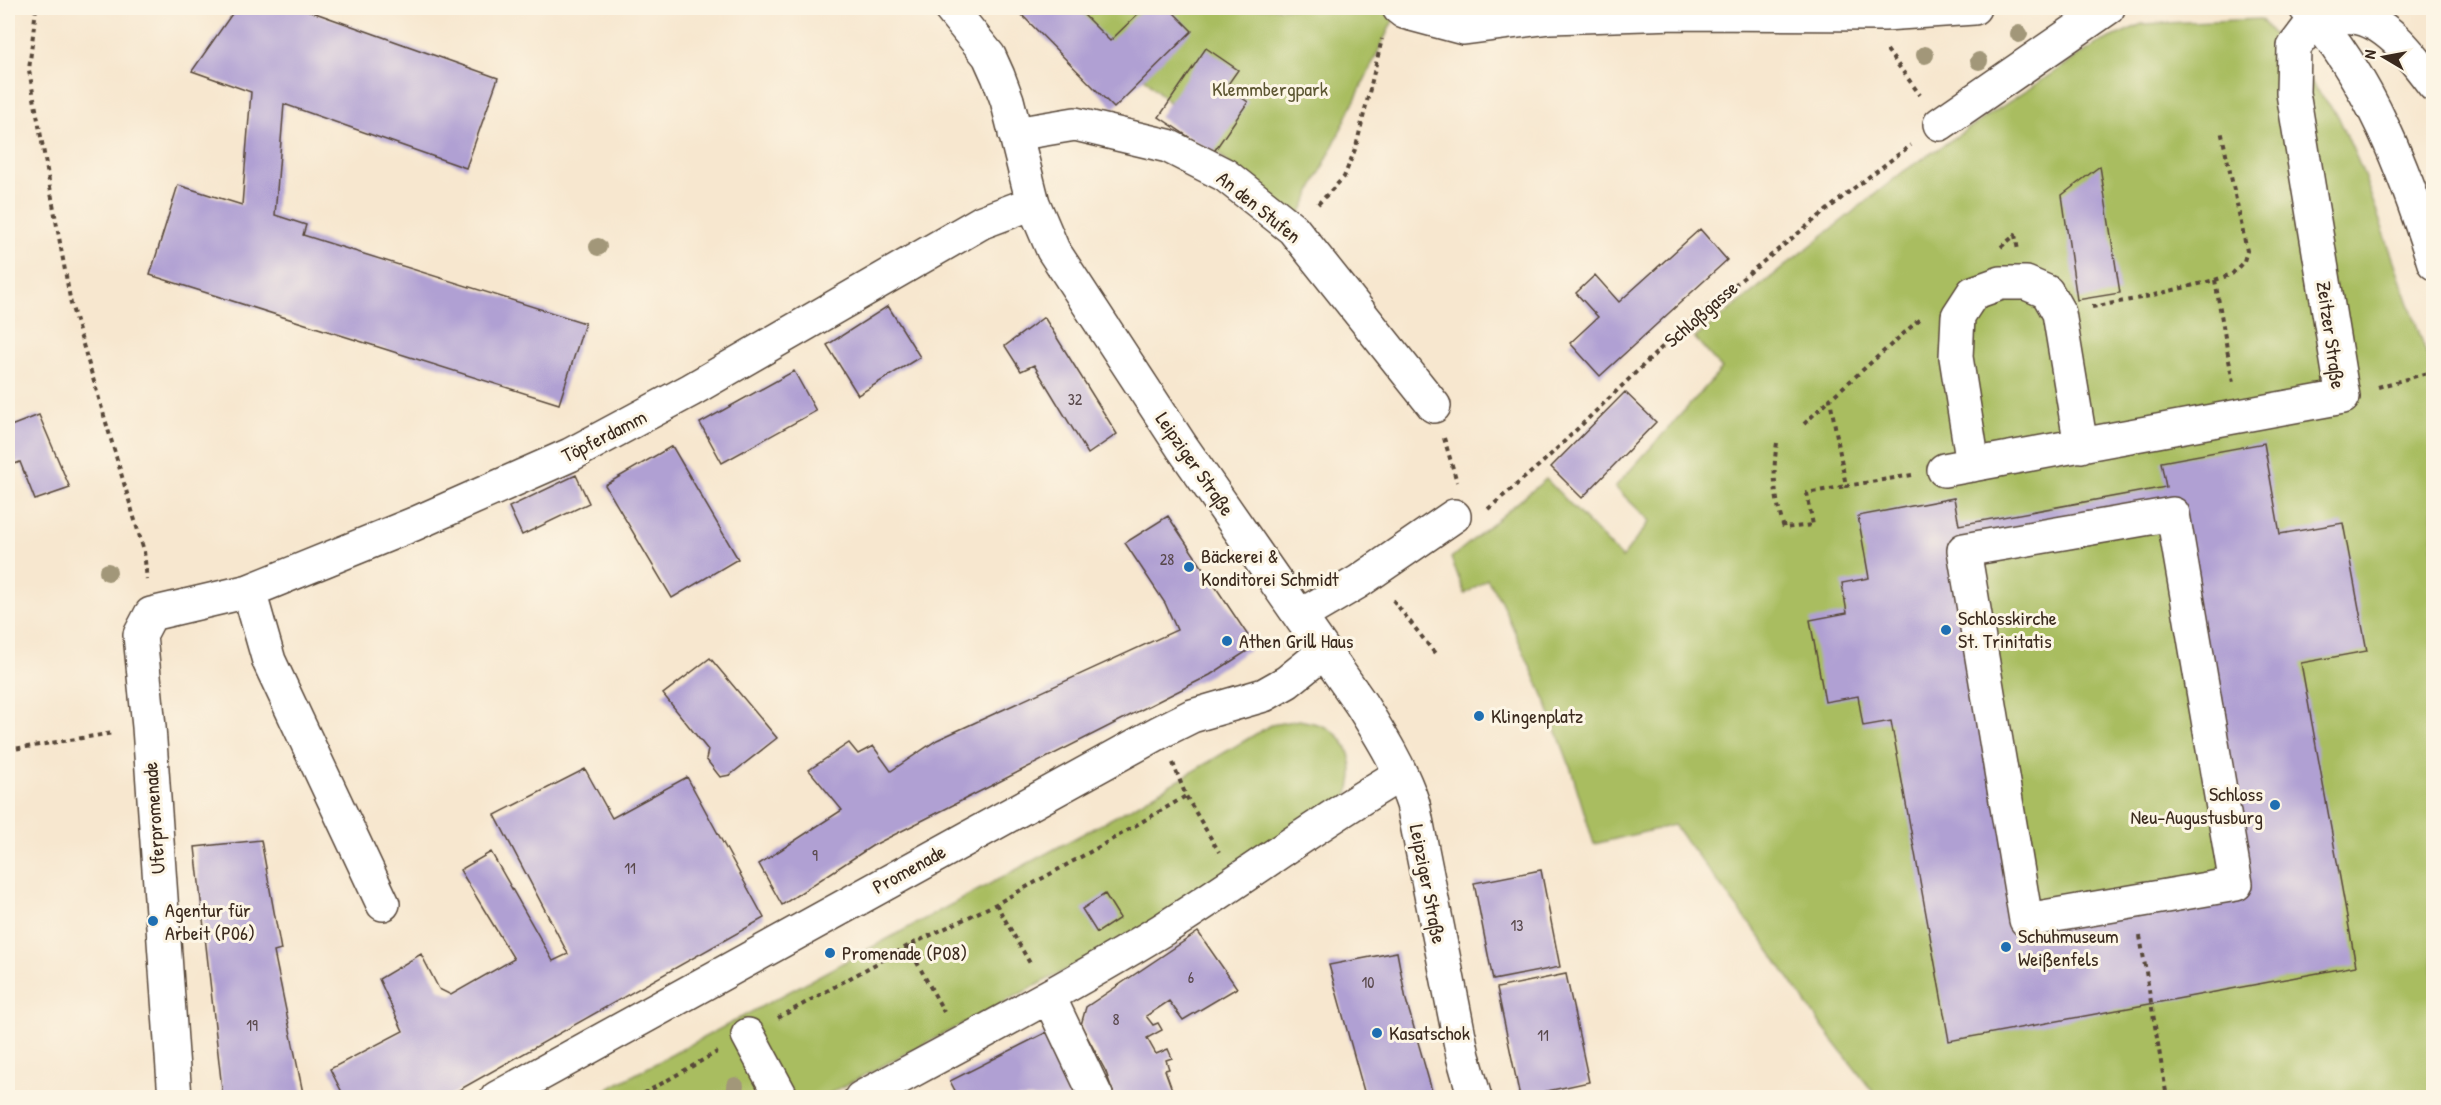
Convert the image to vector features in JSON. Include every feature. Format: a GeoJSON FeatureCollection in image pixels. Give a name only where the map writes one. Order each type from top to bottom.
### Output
{"type":"FeatureCollection","features":[{"type":"Feature","properties":{"kind":"street","name":"Leipziger Straße"},"geometry":{"type":"LineString","coordinates":[[950,8],[989,56],[1007,100],[1033,203],[1053,250],[1182,447],[1361,704],[1386,743],[1401,774],[1413,804],[1463,1056],[1475,1098]]}},
{"type":"Feature","properties":{"kind":"street"},"geometry":{"type":"LineString","coordinates":[[1391,18],[1404,12],[1464,28],[1561,17],[1677,13],[1884,14],[1974,8]]}},
{"type":"Feature","properties":{"kind":"street"},"geometry":{"type":"LineString","coordinates":[[1940,123],[2108,8]]}},
{"type":"Feature","properties":{"kind":"street"},"geometry":{"type":"LineString","coordinates":[[2311,13],[2355,17],[2374,23],[2392,37],[2433,85]]}},
{"type":"Feature","properties":{"kind":"street"},"geometry":{"type":"LineString","coordinates":[[2311,13],[2358,81],[2391,141],[2433,263]]}},
{"type":"Feature","properties":{"kind":"street","name":"Zeitzer Straße"},"geometry":{"type":"LineString","coordinates":[[1959,468],[2343,397],[2293,93],[2295,47],[2311,13]]}},
{"type":"Feature","properties":{"kind":"street","name":"An den Stufen"},"geometry":{"type":"LineString","coordinates":[[1015,134],[1075,124],[1168,146],[1225,175],[1293,230],[1434,406]]}},
{"type":"Feature","properties":{"kind":"street","name":"Töpferdamm"},"geometry":{"type":"LineString","coordinates":[[151,614],[249,591],[414,524],[570,455],[691,390],[982,222],[1033,203]]}},
{"type":"Feature","properties":{"kind":"street"},"geometry":{"type":"LineString","coordinates":[[1959,468],[1956,357],[1958,316],[1973,293],[2001,283],[2026,283],[2047,292],[2059,313],[2081,446]]}},
{"type":"Feature","properties":{"kind":"street"},"geometry":{"type":"LineString","coordinates":[[2173,514],[2236,884],[2134,902],[2026,920],[1964,550],[2173,514]]}},
{"type":"Feature","properties":{"kind":"street"},"geometry":{"type":"LineString","coordinates":[[1300,616],[1372,572],[1454,516]]}},
{"type":"Feature","properties":{"kind":"street"},"geometry":{"type":"LineString","coordinates":[[249,591],[269,661],[383,903]]}},
{"type":"Feature","properties":{"kind":"street","name":"Uferpromenade"},"geometry":{"type":"LineString","coordinates":[[151,614],[140,635],[149,727],[175,1098]]}},
{"type":"Feature","properties":{"kind":"street","name":"Promenade"},"geometry":{"type":"LineString","coordinates":[[496,1098],[1160,732],[1192,716],[1263,695],[1287,682],[1324,652]]}},
{"type":"Feature","properties":{"kind":"street"},"geometry":{"type":"LineString","coordinates":[[861,1098],[1049,997],[1161,930],[1344,807],[1401,774]]}},
{"type":"Feature","properties":{"kind":"street"},"geometry":{"type":"LineString","coordinates":[[1049,997],[1097,1098]]}},
{"type":"Feature","properties":{"kind":"street"},"geometry":{"type":"LineString","coordinates":[[748,1035],[782,1098]]}},
{"type":"Feature","properties":{"kind":"path"},"geometry":{"type":"LineString","coordinates":[[36,8],[29,70],[71,304],[144,551],[151,614]]}},
{"type":"Feature","properties":{"kind":"path"},"geometry":{"type":"LineString","coordinates":[[1884,14],[1882,44],[1940,123]]}},
{"type":"Feature","properties":{"kind":"path"},"geometry":{"type":"LineString","coordinates":[[1293,230],[1344,177],[1356,147],[1391,18]]}},
{"type":"Feature","properties":{"kind":"path","name":"Schloßgasse"},"geometry":{"type":"LineString","coordinates":[[1454,516],[1478,517],[1543,462],[1684,326],[1854,188],[1940,123]]}},
{"type":"Feature","properties":{"kind":"path"},"geometry":{"type":"LineString","coordinates":[[2059,313],[2141,298],[2215,280],[2232,274],[2244,261],[2247,251],[2221,130]]}},
{"type":"Feature","properties":{"kind":"path"},"geometry":{"type":"LineString","coordinates":[[1997,250],[2015,235],[2026,283]]}},
{"type":"Feature","properties":{"kind":"path"},"geometry":{"type":"LineString","coordinates":[[2215,280],[2233,380]]}},
{"type":"Feature","properties":{"kind":"path"},"geometry":{"type":"LineString","coordinates":[[1804,424],[1927,313]]}},
{"type":"Feature","properties":{"kind":"path"},"geometry":{"type":"LineString","coordinates":[[2343,397],[2433,371]]}},
{"type":"Feature","properties":{"kind":"path"},"geometry":{"type":"LineString","coordinates":[[1830,399],[1846,486]]}},
{"type":"Feature","properties":{"kind":"path"},"geometry":{"type":"LineString","coordinates":[[1434,406],[1459,489],[1454,516]]}},
{"type":"Feature","properties":{"kind":"path"},"geometry":{"type":"LineString","coordinates":[[1777,443],[1773,466],[1777,507],[1784,528],[1813,525],[1807,493],[1959,468]]}},
{"type":"Feature","properties":{"kind":"path"},"geometry":{"type":"LineString","coordinates":[[1372,572],[1437,656]]}},
{"type":"Feature","properties":{"kind":"path"},"geometry":{"type":"LineString","coordinates":[[8,750],[149,727]]}},
{"type":"Feature","properties":{"kind":"path"},"geometry":{"type":"LineString","coordinates":[[1160,732],[1186,796],[1236,881]]}},
{"type":"Feature","properties":{"kind":"path"},"geometry":{"type":"LineString","coordinates":[[636,1098],[908,946],[996,904],[1186,796]]}},
{"type":"Feature","properties":{"kind":"path"},"geometry":{"type":"LineString","coordinates":[[2134,902],[2167,1098]]}},
{"type":"Feature","properties":{"kind":"path"},"geometry":{"type":"LineString","coordinates":[[996,904],[1049,997]]}},
{"type":"Feature","properties":{"kind":"path"},"geometry":{"type":"LineString","coordinates":[[908,946],[962,1044]]}},
{"type":"Feature","properties":{"kind":"green space","name":"Klemmbergpark"},"geometry":{"type":"Polygon","coordinates":[[[1076,8],[1399,8],[1293,229],[1076,8]]]}},
{"type":"Feature","properties":{"kind":"green space"},"geometry":{"type":"Polygon","coordinates":[[[2261,19],[2338,116],[2362,170],[2433,372],[2433,1097],[1877,1097],[1824,1029],[1763,941],[1674,825],[1594,844],[1571,769],[1546,702],[1501,601],[1487,579],[1465,594],[1451,558],[1546,479],[1622,558],[1650,521],[1615,487],[1722,369],[1695,338],[1904,171],[2097,44],[2142,24],[2261,19]]]}},
{"type":"Feature","properties":{"kind":"green space"},"geometry":{"type":"Polygon","coordinates":[[[1299,720],[1333,731],[1346,747],[1352,766],[1347,796],[1159,921],[823,1097],[591,1098],[1131,808],[1271,725],[1299,720]]]}},
{"type":"Feature","properties":{"kind":"building"},"geometry":{"type":"Polygon","coordinates":[[[236,8],[308,8],[307,10],[498,78],[466,168],[284,104],[275,215],[306,225],[303,235],[585,323],[559,404],[150,275],[178,185],[242,205],[251,92],[192,71],[236,8]]]}},
{"type":"Feature","properties":{"kind":"building"},"geometry":{"type":"Polygon","coordinates":[[[1015,8],[1077,8],[1110,41],[1144,8],[1169,8],[1192,31],[1114,108],[1015,8]]]}},
{"type":"Feature","properties":{"kind":"building"},"geometry":{"type":"Polygon","coordinates":[[[1206,48],[1238,70],[1226,87],[1248,102],[1213,153],[1159,117],[1206,48]]]}},
{"type":"Feature","properties":{"kind":"building"},"geometry":{"type":"Polygon","coordinates":[[[2100,166],[2120,293],[2077,300],[2062,195],[2100,166]]]}},
{"type":"Feature","properties":{"kind":"building"},"geometry":{"type":"Polygon","coordinates":[[[1700,229],[1727,260],[1600,376],[1570,343],[1598,317],[1576,293],[1595,275],[1619,302],[1700,229]]]}},
{"type":"Feature","properties":{"kind":"building"},"geometry":{"type":"Polygon","coordinates":[[[888,306],[920,357],[858,395],[827,345],[888,306]]]}},
{"type":"Feature","properties":{"kind":"building"},"geometry":{"type":"Polygon","coordinates":[[[1044,317],[1117,434],[1088,454],[1034,365],[1021,371],[1005,346],[1044,317]]]}},
{"type":"Feature","properties":{"kind":"building"},"geometry":{"type":"Polygon","coordinates":[[[794,371],[816,411],[722,463],[700,423],[794,371]]]}},
{"type":"Feature","properties":{"kind":"building"},"geometry":{"type":"Polygon","coordinates":[[[1625,392],[1656,422],[1582,498],[1551,467],[1625,392]]]}},
{"type":"Feature","properties":{"kind":"building"},"geometry":{"type":"Polygon","coordinates":[[[39,415],[70,488],[35,500],[20,462],[12,465],[8,452],[8,427],[39,415]]]}},
{"type":"Feature","properties":{"kind":"building","name":"Schloss Neu-Augustusburg"},"geometry":{"type":"Polygon","coordinates":[[[2264,443],[2280,534],[2343,523],[2367,651],[2301,663],[2356,966],[1949,1041],[1891,721],[1863,726],[1858,696],[1825,702],[1810,620],[1847,613],[1842,583],[1869,578],[1858,516],[1954,498],[1959,525],[2166,487],[2161,462],[2264,443]],[[2173,514],[1964,550],[2026,920],[2236,884],[2173,514]]]}},
{"type":"Feature","properties":{"kind":"building"},"geometry":{"type":"Polygon","coordinates":[[[672,446],[738,559],[672,598],[605,485],[672,446]]]}},
{"type":"Feature","properties":{"kind":"building"},"geometry":{"type":"Polygon","coordinates":[[[576,475],[589,503],[522,535],[509,507],[576,475]]]}},
{"type":"Feature","properties":{"kind":"building"},"geometry":{"type":"Polygon","coordinates":[[[1168,516],[1255,646],[1210,675],[872,846],[782,905],[759,864],[842,810],[809,770],[849,743],[858,754],[873,746],[891,771],[937,740],[1177,630],[1165,603],[1125,543],[1168,516]]]}},
{"type":"Feature","properties":{"kind":"building"},"geometry":{"type":"Polygon","coordinates":[[[710,658],[777,738],[730,775],[720,777],[706,759],[708,750],[663,694],[710,658]]]}},
{"type":"Feature","properties":{"kind":"building"},"geometry":{"type":"Polygon","coordinates":[[[585,769],[612,818],[687,777],[764,918],[445,1098],[345,1098],[330,1069],[403,1031],[379,979],[421,954],[439,989],[451,995],[514,959],[460,870],[491,852],[553,961],[568,954],[495,815],[585,769]]]}},
{"type":"Feature","properties":{"kind":"building"},"geometry":{"type":"Polygon","coordinates":[[[261,840],[281,950],[274,952],[304,1098],[223,1098],[195,847],[261,840]]]}},
{"type":"Feature","properties":{"kind":"building"},"geometry":{"type":"Polygon","coordinates":[[[1541,870],[1560,967],[1493,980],[1474,883],[1541,870]]]}},
{"type":"Feature","properties":{"kind":"building"},"geometry":{"type":"Polygon","coordinates":[[[1105,894],[1120,918],[1097,933],[1082,909],[1105,894]]]}},
{"type":"Feature","properties":{"kind":"building"},"geometry":{"type":"Polygon","coordinates":[[[1198,932],[1237,988],[1183,1020],[1169,1001],[1146,1016],[1153,1025],[1158,1023],[1162,1030],[1147,1038],[1156,1054],[1168,1049],[1172,1058],[1166,1060],[1169,1069],[1165,1070],[1175,1098],[1115,1098],[1106,1072],[1081,1025],[1086,1007],[1198,932]]]}},
{"type":"Feature","properties":{"kind":"building"},"geometry":{"type":"Polygon","coordinates":[[[1397,952],[1406,1000],[1434,1098],[1358,1098],[1365,1095],[1329,965],[1397,952]]]}},
{"type":"Feature","properties":{"kind":"building"},"geometry":{"type":"Polygon","coordinates":[[[1566,974],[1589,1082],[1520,1097],[1497,988],[1566,974]]]}},
{"type":"Feature","properties":{"kind":"building"},"geometry":{"type":"Polygon","coordinates":[[[1047,1032],[1080,1098],[959,1098],[950,1081],[1047,1032]]]}},
{"type":"Feature","properties":{"kind":"place","name":"Bäckerei & Konditorei Schmidt"},"geometry":{"type":"Point","coordinates":[1189,567]}},
{"type":"Feature","properties":{"kind":"place","name":"Schlosskirche St. Trinitatis"},"geometry":{"type":"Point","coordinates":[1946,630]}},
{"type":"Feature","properties":{"kind":"place","name":"Athen Grill Haus"},"geometry":{"type":"Point","coordinates":[1227,641]}},
{"type":"Feature","properties":{"kind":"place","name":"Klingenplatz"},"geometry":{"type":"Point","coordinates":[1479,716]}},
{"type":"Feature","properties":{"kind":"place","name":"Schloss Neu-Augustusburg"},"geometry":{"type":"Point","coordinates":[2275,805]}},
{"type":"Feature","properties":{"kind":"place","name":"Agentur für Arbeit (P06)"},"geometry":{"type":"Point","coordinates":[153,921]}},
{"type":"Feature","properties":{"kind":"place","name":"Schuhmuseum Weißenfels"},"geometry":{"type":"Point","coordinates":[2006,947]}},
{"type":"Feature","properties":{"kind":"place","name":"Promenade (P08)"},"geometry":{"type":"Point","coordinates":[830,953]}},
{"type":"Feature","properties":{"kind":"place","name":"Kasatschok"},"geometry":{"type":"Point","coordinates":[1377,1033]}}]}
